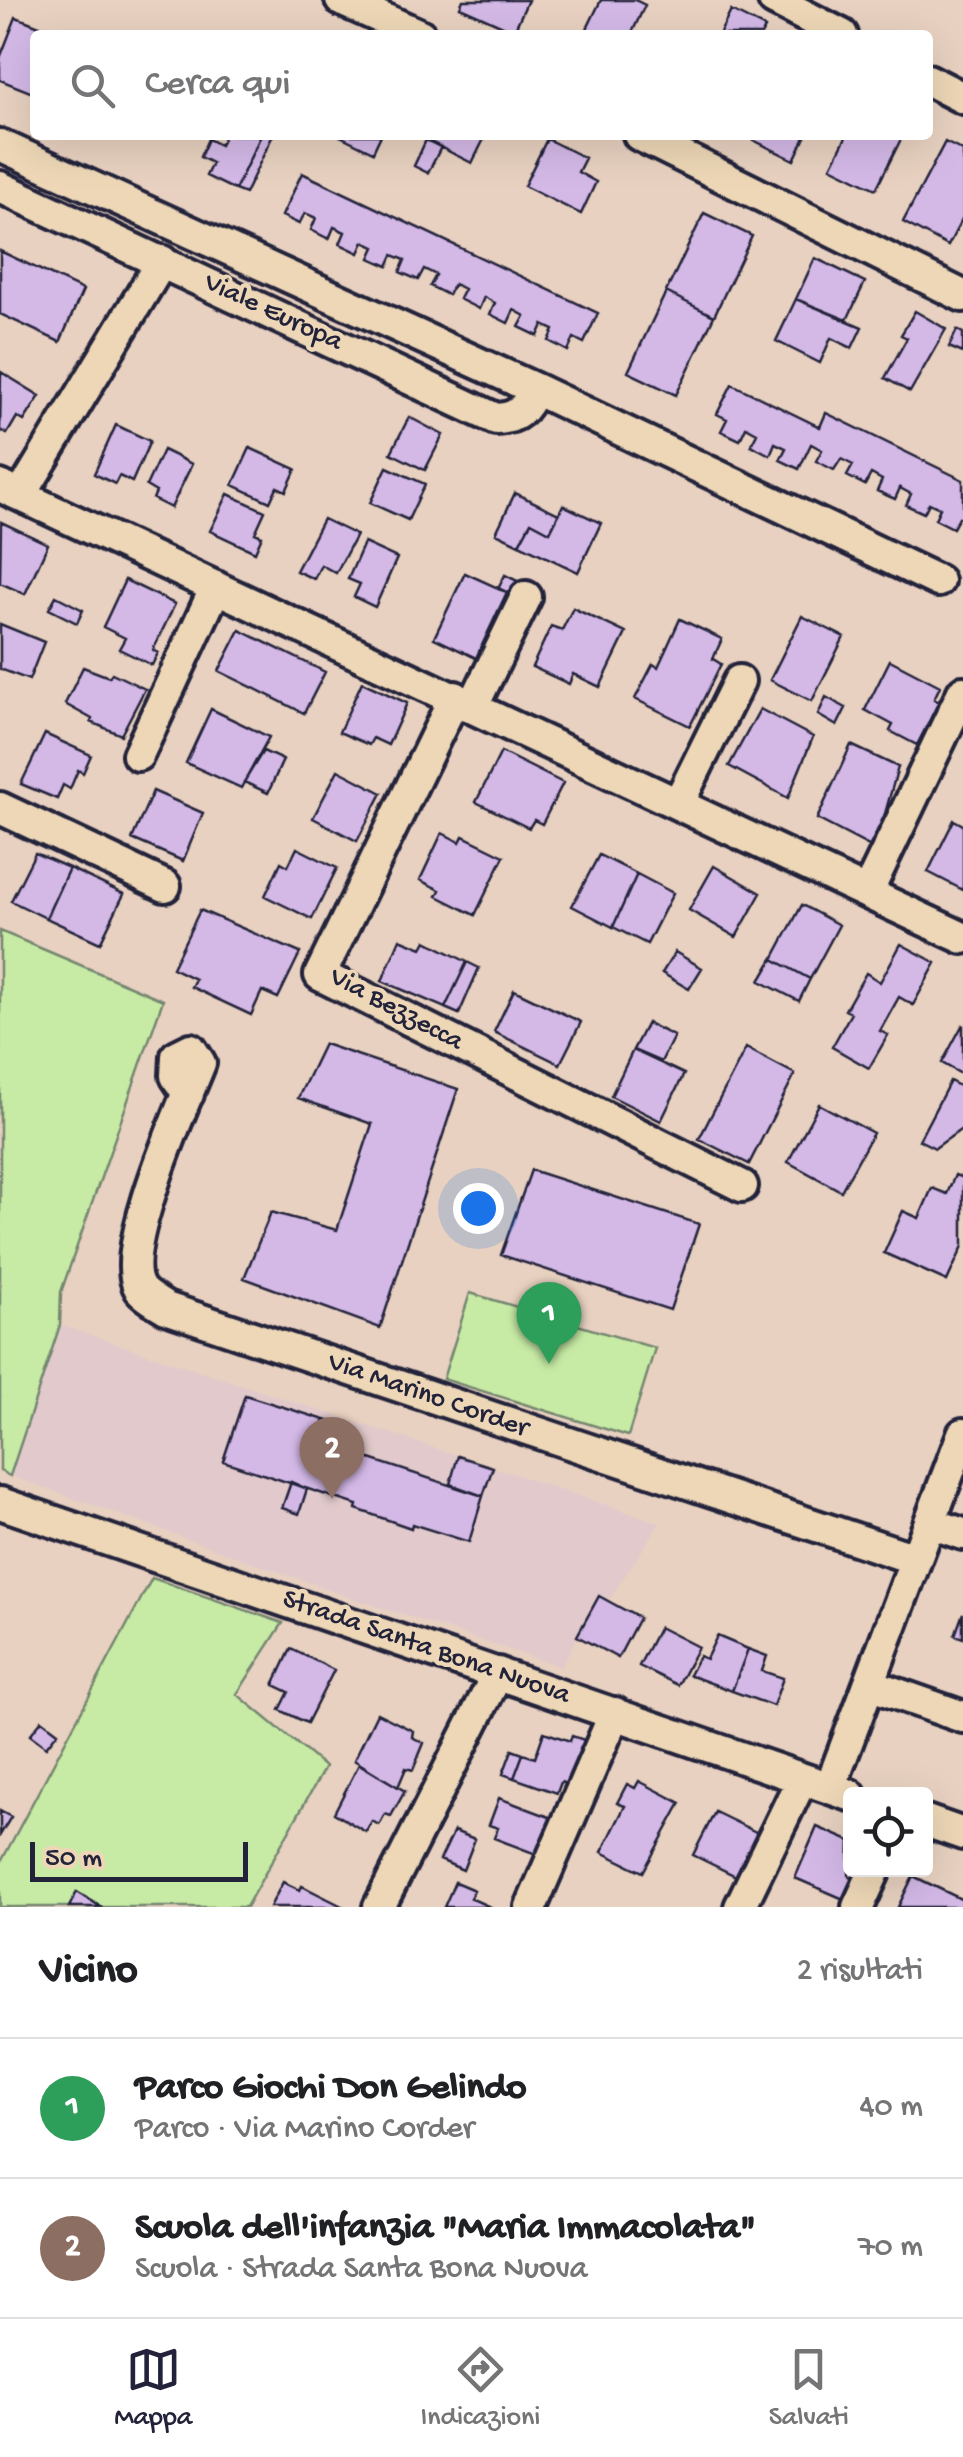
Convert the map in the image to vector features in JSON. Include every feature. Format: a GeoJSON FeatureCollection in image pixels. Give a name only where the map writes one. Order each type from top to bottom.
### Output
{"type":"FeatureCollection","features":[{"type":"Feature","properties":{"kind":"street"},"geometry":{"type":"LineString","coordinates":[[342,0],[409,30]]}},
{"type":"Feature","properties":{"kind":"street"},"geometry":{"type":"LineString","coordinates":[[774,0],[832,30]]}},
{"type":"Feature","properties":{"kind":"street"},"geometry":{"type":"LineString","coordinates":[[933,83],[963,98]]}},
{"type":"Feature","properties":{"kind":"street"},"geometry":{"type":"LineString","coordinates":[[649,140],[963,296]]}},
{"type":"Feature","properties":{"kind":"street","name":"Viale Europa"},"geometry":{"type":"LineString","coordinates":[[0,146],[535,389],[938,581]]}},
{"type":"Feature","properties":{"kind":"street","name":"Viale Europa"},"geometry":{"type":"LineString","coordinates":[[0,188],[496,419],[512,418],[524,410],[535,389]]}},
{"type":"Feature","properties":{"kind":"street"},"geometry":{"type":"LineString","coordinates":[[162,261],[10,490],[963,938]]}},
{"type":"Feature","properties":{"kind":"street"},"geometry":{"type":"LineString","coordinates":[[138,755],[216,586]]}},
{"type":"Feature","properties":{"kind":"street","name":"Via Bezzecca"},"geometry":{"type":"LineString","coordinates":[[526,597],[464,702],[320,975],[742,1186]]}},
{"type":"Feature","properties":{"kind":"street"},"geometry":{"type":"LineString","coordinates":[[678,804],[739,681]]}},
{"type":"Feature","properties":{"kind":"street"},"geometry":{"type":"LineString","coordinates":[[866,893],[963,692]]}},
{"type":"Feature","properties":{"kind":"street"},"geometry":{"type":"LineString","coordinates":[[0,808],[165,886]]}},
{"type":"Feature","properties":{"kind":"street","name":"Via Marino Corder"},"geometry":{"type":"LineString","coordinates":[[188,1094],[143,1210],[134,1270],[141,1290],[166,1308],[915,1559]]}},
{"type":"Feature","properties":{"kind":"street"},"geometry":{"type":"LineString","coordinates":[[740,1907],[827,1788],[963,1434]]}},
{"type":"Feature","properties":{"kind":"street","name":"Strada Santa Bona Nuova"},"geometry":{"type":"LineString","coordinates":[[0,1503],[827,1788]]}},
{"type":"Feature","properties":{"kind":"street"},"geometry":{"type":"LineString","coordinates":[[930,1523],[963,1534]]}},
{"type":"Feature","properties":{"kind":"street"},"geometry":{"type":"LineString","coordinates":[[379,1907],[498,1672]]}},
{"type":"Feature","properties":{"kind":"street"},"geometry":{"type":"LineString","coordinates":[[869,1684],[963,1716]]}},
{"type":"Feature","properties":{"kind":"street"},"geometry":{"type":"LineString","coordinates":[[531,1907],[614,1713]]}},
{"type":"Feature","properties":{"kind":"street"},"geometry":{"type":"LineString","coordinates":[[933,1824],[963,1834]]}},
{"type":"Feature","properties":{"kind":"street"},"geometry":{"type":"LineString","coordinates":[[858,1907],[872,1877]]}},
{"type":"Feature","properties":{"kind":"shaded area"},"geometry":{"type":"Polygon","coordinates":[[[60,1325],[660,1523],[608,1601],[598,1597],[561,1667],[346,1596],[11,1476],[60,1325]]]}},
{"type":"Feature","properties":{"kind":"green space"},"geometry":{"type":"Polygon","coordinates":[[[0,931],[163,1000],[61,1292],[60,1325],[10,1476],[0,1471],[0,931]]]}},
{"type":"Feature","properties":{"kind":"green space"},"geometry":{"type":"Polygon","coordinates":[[[470,1293],[655,1348],[628,1436],[443,1379],[470,1293]]]}},
{"type":"Feature","properties":{"kind":"green space"},"geometry":{"type":"Polygon","coordinates":[[[152,1578],[283,1623],[237,1694],[325,1767],[246,1907],[0,1907],[0,1864],[152,1578]]]}},
{"type":"Feature","properties":{"kind":"building"},"geometry":{"type":"Polygon","coordinates":[[[463,0],[528,0],[514,30],[460,7],[463,0]]]}},
{"type":"Feature","properties":{"kind":"building"},"geometry":{"type":"Polygon","coordinates":[[[601,0],[635,0],[645,5],[633,30],[586,30],[601,0]]]}},
{"type":"Feature","properties":{"kind":"building"},"geometry":{"type":"Polygon","coordinates":[[[731,11],[765,28],[764,30],[722,30],[731,11]]]}},
{"type":"Feature","properties":{"kind":"building"},"geometry":{"type":"Polygon","coordinates":[[[16,17],[50,30],[30,30],[30,92],[0,80],[0,58],[16,17]]]}},
{"type":"Feature","properties":{"kind":"building"},"geometry":{"type":"Polygon","coordinates":[[[208,140],[220,145],[222,140],[259,140],[235,190],[206,176],[212,163],[200,157],[208,140]]]}},
{"type":"Feature","properties":{"kind":"building"},"geometry":{"type":"Polygon","coordinates":[[[259,140],[271,140],[245,194],[235,190],[259,140]]]}},
{"type":"Feature","properties":{"kind":"building"},"geometry":{"type":"Polygon","coordinates":[[[348,140],[379,140],[373,152],[348,140]]]}},
{"type":"Feature","properties":{"kind":"building"},"geometry":{"type":"Polygon","coordinates":[[[426,140],[484,140],[472,163],[426,140]]]}},
{"type":"Feature","properties":{"kind":"building"},"geometry":{"type":"Polygon","coordinates":[[[426,140],[441,147],[428,173],[414,166],[426,140]]]}},
{"type":"Feature","properties":{"kind":"building"},"geometry":{"type":"Polygon","coordinates":[[[547,140],[585,158],[578,172],[596,182],[581,214],[524,186],[547,140]]]}},
{"type":"Feature","properties":{"kind":"building"},"geometry":{"type":"Polygon","coordinates":[[[753,140],[804,140],[794,160],[753,140]]]}},
{"type":"Feature","properties":{"kind":"building"},"geometry":{"type":"Polygon","coordinates":[[[844,140],[900,140],[876,189],[831,167],[844,140]]]}},
{"type":"Feature","properties":{"kind":"building"},"geometry":{"type":"Polygon","coordinates":[[[945,142],[963,151],[963,217],[948,246],[903,222],[945,142]]]}},
{"type":"Feature","properties":{"kind":"building"},"geometry":{"type":"Polygon","coordinates":[[[302,173],[598,313],[584,343],[574,338],[568,351],[549,341],[554,330],[543,325],[538,336],[519,327],[525,316],[514,310],[508,323],[490,314],[495,303],[484,297],[479,309],[459,299],[464,289],[454,284],[448,295],[430,286],[436,275],[424,269],[418,280],[400,272],[405,260],[393,255],[388,266],[370,258],[375,247],[364,242],[359,253],[340,244],[345,232],[334,227],[329,239],[311,230],[316,218],[305,213],[299,224],[282,216],[302,173]]]}},
{"type":"Feature","properties":{"kind":"building"},"geometry":{"type":"Polygon","coordinates":[[[704,213],[752,236],[714,316],[666,292],[704,213]]]}},
{"type":"Feature","properties":{"kind":"building"},"geometry":{"type":"Polygon","coordinates":[[[0,251],[83,290],[60,342],[0,314],[0,251]]]}},
{"type":"Feature","properties":{"kind":"building"},"geometry":{"type":"Polygon","coordinates":[[[815,258],[865,282],[847,320],[796,299],[815,258]]]}},
{"type":"Feature","properties":{"kind":"building"},"geometry":{"type":"Polygon","coordinates":[[[666,292],[714,316],[676,395],[628,372],[666,292]]]}},
{"type":"Feature","properties":{"kind":"building"},"geometry":{"type":"Polygon","coordinates":[[[796,299],[862,327],[852,348],[831,338],[820,363],[776,341],[796,299]]]}},
{"type":"Feature","properties":{"kind":"building"},"geometry":{"type":"Polygon","coordinates":[[[915,311],[946,329],[910,392],[885,378],[907,338],[901,335],[915,311]]]}},
{"type":"Feature","properties":{"kind":"building"},"geometry":{"type":"Polygon","coordinates":[[[957,330],[963,333],[963,353],[949,347],[957,330]]]}},
{"type":"Feature","properties":{"kind":"building"},"geometry":{"type":"Polygon","coordinates":[[[1,372],[40,396],[24,421],[17,417],[7,434],[0,430],[1,372]]]}},
{"type":"Feature","properties":{"kind":"building"},"geometry":{"type":"Polygon","coordinates":[[[732,384],[820,427],[826,413],[963,480],[963,519],[959,517],[953,528],[935,519],[940,508],[929,503],[924,513],[906,505],[911,494],[900,488],[895,499],[877,491],[882,480],[871,474],[865,485],[847,476],[853,465],[841,459],[834,470],[816,461],[822,450],[811,444],[799,469],[780,460],[786,448],[775,443],[770,455],[751,445],[757,433],[746,427],[740,440],[721,431],[727,419],[717,414],[732,384]]]}},
{"type":"Feature","properties":{"kind":"building"},"geometry":{"type":"Polygon","coordinates":[[[409,417],[443,435],[425,470],[391,453],[409,417]]]}},
{"type":"Feature","properties":{"kind":"building"},"geometry":{"type":"Polygon","coordinates":[[[116,425],[150,441],[132,482],[119,476],[115,484],[94,474],[116,425]]]}},
{"type":"Feature","properties":{"kind":"building"},"geometry":{"type":"Polygon","coordinates":[[[250,448],[296,469],[286,491],[277,487],[270,502],[233,485],[250,448]]]}},
{"type":"Feature","properties":{"kind":"building"},"geometry":{"type":"Polygon","coordinates":[[[163,450],[192,464],[171,508],[153,499],[156,492],[146,486],[163,450]]]}},
{"type":"Feature","properties":{"kind":"building"},"geometry":{"type":"Polygon","coordinates":[[[387,467],[425,484],[408,520],[370,503],[387,467]]]}},
{"type":"Feature","properties":{"kind":"building"},"geometry":{"type":"Polygon","coordinates":[[[515,493],[559,514],[550,532],[531,522],[519,544],[496,533],[515,493]]]}},
{"type":"Feature","properties":{"kind":"building"},"geometry":{"type":"Polygon","coordinates":[[[228,494],[265,511],[255,533],[262,536],[255,552],[210,531],[228,494]]]}},
{"type":"Feature","properties":{"kind":"building"},"geometry":{"type":"Polygon","coordinates":[[[563,505],[601,523],[578,572],[519,544],[531,522],[550,532],[563,505]]]}},
{"type":"Feature","properties":{"kind":"building"},"geometry":{"type":"Polygon","coordinates":[[[323,519],[356,535],[336,573],[321,565],[314,579],[296,571],[323,519]]]}},
{"type":"Feature","properties":{"kind":"building"},"geometry":{"type":"Polygon","coordinates":[[[1,522],[48,544],[25,594],[0,583],[1,522]]]}},
{"type":"Feature","properties":{"kind":"building"},"geometry":{"type":"Polygon","coordinates":[[[364,543],[397,558],[375,607],[354,597],[360,584],[348,579],[364,543]]]}},
{"type":"Feature","properties":{"kind":"building"},"geometry":{"type":"Polygon","coordinates":[[[465,573],[507,592],[476,658],[434,638],[465,573]]]}},
{"type":"Feature","properties":{"kind":"building"},"geometry":{"type":"Polygon","coordinates":[[[505,575],[526,585],[516,604],[505,598],[507,592],[498,589],[505,575]]]}},
{"type":"Feature","properties":{"kind":"building"},"geometry":{"type":"Polygon","coordinates":[[[125,580],[175,604],[153,650],[158,653],[152,665],[119,649],[125,638],[103,627],[125,580]]]}},
{"type":"Feature","properties":{"kind":"building"},"geometry":{"type":"Polygon","coordinates":[[[56,596],[83,610],[77,623],[49,609],[56,596]]]}},
{"type":"Feature","properties":{"kind":"building"},"geometry":{"type":"Polygon","coordinates":[[[573,608],[626,633],[600,687],[573,674],[569,684],[532,667],[551,626],[562,630],[573,608]]]}},
{"type":"Feature","properties":{"kind":"building"},"geometry":{"type":"Polygon","coordinates":[[[802,616],[844,637],[812,701],[770,680],[802,616]]]}},
{"type":"Feature","properties":{"kind":"building"},"geometry":{"type":"Polygon","coordinates":[[[680,619],[722,639],[713,659],[721,664],[690,726],[635,699],[653,664],[658,667],[680,619]]]}},
{"type":"Feature","properties":{"kind":"building"},"geometry":{"type":"Polygon","coordinates":[[[0,624],[44,642],[29,680],[0,669],[0,624]]]}},
{"type":"Feature","properties":{"kind":"building"},"geometry":{"type":"Polygon","coordinates":[[[240,630],[325,672],[304,713],[219,671],[240,630]]]}},
{"type":"Feature","properties":{"kind":"building"},"geometry":{"type":"Polygon","coordinates":[[[890,660],[940,686],[934,699],[939,702],[917,745],[890,731],[893,725],[865,710],[890,660]]]}},
{"type":"Feature","properties":{"kind":"building"},"geometry":{"type":"Polygon","coordinates":[[[83,667],[109,677],[112,673],[145,689],[121,735],[91,722],[92,719],[65,704],[83,667]]]}},
{"type":"Feature","properties":{"kind":"building"},"geometry":{"type":"Polygon","coordinates":[[[362,682],[407,703],[388,745],[373,738],[369,745],[339,732],[362,682]]]}},
{"type":"Feature","properties":{"kind":"building"},"geometry":{"type":"Polygon","coordinates":[[[826,697],[846,708],[837,726],[818,715],[826,697]]]}},
{"type":"Feature","properties":{"kind":"building"},"geometry":{"type":"Polygon","coordinates":[[[211,709],[269,737],[241,788],[186,763],[211,709]]]}},
{"type":"Feature","properties":{"kind":"building"},"geometry":{"type":"Polygon","coordinates":[[[760,709],[813,737],[788,798],[729,766],[760,709]]]}},
{"type":"Feature","properties":{"kind":"building"},"geometry":{"type":"Polygon","coordinates":[[[45,734],[91,755],[83,773],[78,770],[70,789],[63,785],[57,799],[21,784],[45,734]]]}},
{"type":"Feature","properties":{"kind":"building"},"geometry":{"type":"Polygon","coordinates":[[[851,745],[898,767],[881,828],[871,847],[817,819],[851,745]]]}},
{"type":"Feature","properties":{"kind":"building"},"geometry":{"type":"Polygon","coordinates":[[[263,751],[283,760],[268,793],[244,782],[263,751]]]}},
{"type":"Feature","properties":{"kind":"building"},"geometry":{"type":"Polygon","coordinates":[[[501,752],[563,783],[542,824],[534,820],[529,828],[476,802],[501,752]]]}},
{"type":"Feature","properties":{"kind":"building"},"geometry":{"type":"Polygon","coordinates":[[[338,770],[382,793],[357,841],[313,818],[338,770]]]}},
{"type":"Feature","properties":{"kind":"building"},"geometry":{"type":"Polygon","coordinates":[[[153,791],[203,813],[183,861],[132,839],[153,791]]]}},
{"type":"Feature","properties":{"kind":"building"},"geometry":{"type":"Polygon","coordinates":[[[954,820],[963,825],[963,890],[928,872],[954,820]]]}},
{"type":"Feature","properties":{"kind":"building"},"geometry":{"type":"Polygon","coordinates":[[[442,833],[460,842],[463,836],[504,856],[475,915],[437,896],[440,890],[420,880],[442,833]]]}},
{"type":"Feature","properties":{"kind":"building"},"geometry":{"type":"Polygon","coordinates":[[[297,848],[337,868],[312,919],[265,896],[281,862],[288,866],[297,848]]]}},
{"type":"Feature","properties":{"kind":"building"},"geometry":{"type":"Polygon","coordinates":[[[35,853],[69,868],[46,918],[11,901],[35,853]]]}},
{"type":"Feature","properties":{"kind":"building"},"geometry":{"type":"Polygon","coordinates":[[[599,855],[637,874],[613,927],[572,906],[599,855]]]}},
{"type":"Feature","properties":{"kind":"building"},"geometry":{"type":"Polygon","coordinates":[[[714,866],[761,893],[736,937],[689,910],[714,866]]]}},
{"type":"Feature","properties":{"kind":"building"},"geometry":{"type":"Polygon","coordinates":[[[69,868],[124,894],[100,943],[46,918],[69,868]]]}},
{"type":"Feature","properties":{"kind":"building"},"geometry":{"type":"Polygon","coordinates":[[[637,874],[673,893],[647,944],[613,927],[637,874]]]}},
{"type":"Feature","properties":{"kind":"building"},"geometry":{"type":"Polygon","coordinates":[[[802,905],[839,925],[810,979],[773,959],[802,905]]]}},
{"type":"Feature","properties":{"kind":"building"},"geometry":{"type":"Polygon","coordinates":[[[200,910],[300,953],[278,998],[262,991],[251,1015],[191,987],[195,979],[172,968],[200,910]]]}},
{"type":"Feature","properties":{"kind":"building"},"geometry":{"type":"Polygon","coordinates":[[[400,939],[422,948],[426,941],[467,962],[445,1008],[382,981],[400,939]]]}},
{"type":"Feature","properties":{"kind":"building"},"geometry":{"type":"Polygon","coordinates":[[[901,944],[936,963],[913,1005],[899,997],[880,1031],[888,1035],[869,1068],[832,1047],[851,1013],[845,1010],[866,973],[880,982],[901,944]]]}},
{"type":"Feature","properties":{"kind":"building"},"geometry":{"type":"Polygon","coordinates":[[[675,952],[702,968],[689,989],[662,973],[675,952]]]}},
{"type":"Feature","properties":{"kind":"building"},"geometry":{"type":"Polygon","coordinates":[[[773,959],[810,979],[799,1001],[760,981],[773,959]]]}},
{"type":"Feature","properties":{"kind":"building"},"geometry":{"type":"Polygon","coordinates":[[[467,962],[479,968],[459,1014],[445,1008],[467,962]]]}},
{"type":"Feature","properties":{"kind":"building"},"geometry":{"type":"Polygon","coordinates":[[[514,990],[581,1022],[560,1064],[494,1032],[514,990]]]}},
{"type":"Feature","properties":{"kind":"building"},"geometry":{"type":"Polygon","coordinates":[[[647,1023],[674,1036],[661,1062],[633,1050],[647,1023]]]}},
{"type":"Feature","properties":{"kind":"building"},"geometry":{"type":"Polygon","coordinates":[[[963,1024],[963,1075],[942,1063],[963,1024]]]}},
{"type":"Feature","properties":{"kind":"building"},"geometry":{"type":"Polygon","coordinates":[[[324,1044],[458,1089],[380,1328],[244,1278],[271,1212],[337,1230],[372,1124],[298,1098],[324,1044]]]}},
{"type":"Feature","properties":{"kind":"building"},"geometry":{"type":"Polygon","coordinates":[[[746,1048],[795,1074],[749,1164],[699,1139],[746,1048]]]}},
{"type":"Feature","properties":{"kind":"building"},"geometry":{"type":"Polygon","coordinates":[[[633,1050],[684,1074],[661,1121],[611,1096],[633,1050]]]}},
{"type":"Feature","properties":{"kind":"building"},"geometry":{"type":"Polygon","coordinates":[[[950,1081],[963,1088],[963,1128],[935,1148],[919,1140],[950,1081]]]}},
{"type":"Feature","properties":{"kind":"building"},"geometry":{"type":"Polygon","coordinates":[[[819,1104],[873,1133],[841,1191],[788,1162],[819,1104]]]}},
{"type":"Feature","properties":{"kind":"building"},"geometry":{"type":"Polygon","coordinates":[[[531,1170],[699,1224],[670,1310],[501,1255],[531,1170]]]}},
{"type":"Feature","properties":{"kind":"building"},"geometry":{"type":"Polygon","coordinates":[[[955,1175],[963,1178],[963,1246],[947,1281],[884,1253],[903,1211],[919,1218],[932,1188],[947,1194],[955,1175]]]}},
{"type":"Feature","properties":{"kind":"building"},"geometry":{"type":"Polygon","coordinates":[[[245,1395],[325,1420],[318,1442],[483,1496],[469,1542],[412,1524],[411,1528],[356,1509],[357,1505],[223,1461],[245,1395]]]}},
{"type":"Feature","properties":{"kind":"building"},"geometry":{"type":"Polygon","coordinates":[[[325,1420],[353,1429],[346,1451],[318,1442],[325,1420]]]}},
{"type":"Feature","properties":{"kind":"building"},"geometry":{"type":"Polygon","coordinates":[[[458,1456],[493,1467],[483,1496],[450,1484],[458,1456]]]}},
{"type":"Feature","properties":{"kind":"building"},"geometry":{"type":"Polygon","coordinates":[[[291,1482],[307,1489],[299,1514],[282,1508],[291,1482]]]}},
{"type":"Feature","properties":{"kind":"building"},"geometry":{"type":"Polygon","coordinates":[[[599,1596],[639,1618],[618,1658],[577,1636],[599,1596]]]}},
{"type":"Feature","properties":{"kind":"building"},"geometry":{"type":"Polygon","coordinates":[[[963,1613],[963,1638],[955,1635],[963,1613]]]}},
{"type":"Feature","properties":{"kind":"building"},"geometry":{"type":"Polygon","coordinates":[[[659,1627],[698,1647],[678,1685],[639,1666],[659,1627]]]}},
{"type":"Feature","properties":{"kind":"building"},"geometry":{"type":"Polygon","coordinates":[[[717,1636],[748,1649],[732,1691],[689,1675],[699,1656],[706,1659],[717,1636]]]}},
{"type":"Feature","properties":{"kind":"building"},"geometry":{"type":"Polygon","coordinates":[[[291,1649],[334,1670],[307,1723],[280,1710],[289,1692],[274,1685],[291,1649]]]}},
{"type":"Feature","properties":{"kind":"building"},"geometry":{"type":"Polygon","coordinates":[[[748,1649],[767,1656],[762,1671],[783,1678],[773,1706],[732,1691],[748,1649]]]}},
{"type":"Feature","properties":{"kind":"building"},"geometry":{"type":"Polygon","coordinates":[[[377,1713],[413,1731],[412,1737],[424,1743],[413,1770],[406,1768],[398,1787],[354,1760],[377,1713]]]}},
{"type":"Feature","properties":{"kind":"building"},"geometry":{"type":"Polygon","coordinates":[[[42,1720],[58,1732],[46,1747],[30,1735],[42,1720]]]}},
{"type":"Feature","properties":{"kind":"building"},"geometry":{"type":"Polygon","coordinates":[[[544,1732],[570,1741],[572,1736],[594,1743],[578,1788],[561,1782],[557,1793],[514,1778],[523,1754],[535,1758],[544,1732]]]}},
{"type":"Feature","properties":{"kind":"building"},"geometry":{"type":"Polygon","coordinates":[[[512,1750],[523,1754],[514,1778],[503,1774],[512,1750]]]}},
{"type":"Feature","properties":{"kind":"building"},"geometry":{"type":"Polygon","coordinates":[[[359,1764],[405,1791],[391,1816],[385,1814],[379,1825],[372,1821],[366,1832],[334,1813],[359,1764]]]}},
{"type":"Feature","properties":{"kind":"building"},"geometry":{"type":"Polygon","coordinates":[[[639,1781],[681,1803],[643,1872],[602,1852],[625,1806],[617,1803],[627,1784],[635,1788],[639,1781]]]}},
{"type":"Feature","properties":{"kind":"building"},"geometry":{"type":"Polygon","coordinates":[[[499,1798],[555,1819],[541,1856],[494,1838],[498,1828],[489,1825],[499,1798]]]}},
{"type":"Feature","properties":{"kind":"building"},"geometry":{"type":"Polygon","coordinates":[[[0,1811],[11,1817],[0,1835],[0,1811]]]}},
{"type":"Feature","properties":{"kind":"building"},"geometry":{"type":"Polygon","coordinates":[[[715,1812],[758,1833],[736,1876],[693,1855],[715,1812]]]}},
{"type":"Feature","properties":{"kind":"building"},"geometry":{"type":"Polygon","coordinates":[[[817,1827],[843,1838],[843,1877],[855,1879],[846,1900],[795,1878],[817,1827]]]}},
{"type":"Feature","properties":{"kind":"building"},"geometry":{"type":"Polygon","coordinates":[[[454,1831],[475,1839],[463,1870],[440,1860],[454,1831]]]}},
{"type":"Feature","properties":{"kind":"building"},"geometry":{"type":"Polygon","coordinates":[[[913,1877],[963,1900],[961,1907],[898,1907],[913,1877]]]}},
{"type":"Feature","properties":{"kind":"building"},"geometry":{"type":"Polygon","coordinates":[[[283,1882],[300,1890],[302,1886],[344,1907],[270,1907],[283,1882]]]}},
{"type":"Feature","properties":{"kind":"building"},"geometry":{"type":"Polygon","coordinates":[[[455,1882],[474,1890],[470,1898],[490,1907],[444,1907],[455,1882]]]}},
{"type":"Feature","properties":{"kind":"building"},"geometry":{"type":"Polygon","coordinates":[[[77,1892],[101,1907],[69,1907],[77,1892]]]}},
{"type":"Feature","properties":{"kind":"place","name":"Parco Giochi Don Gelindo"},"geometry":{"type":"Point","coordinates":[549,1364]}},
{"type":"Feature","properties":{"kind":"place","name":"Scuola dell'infanzia \"Maria Immacolata\""},"geometry":{"type":"Point","coordinates":[332,1499]}}]}
